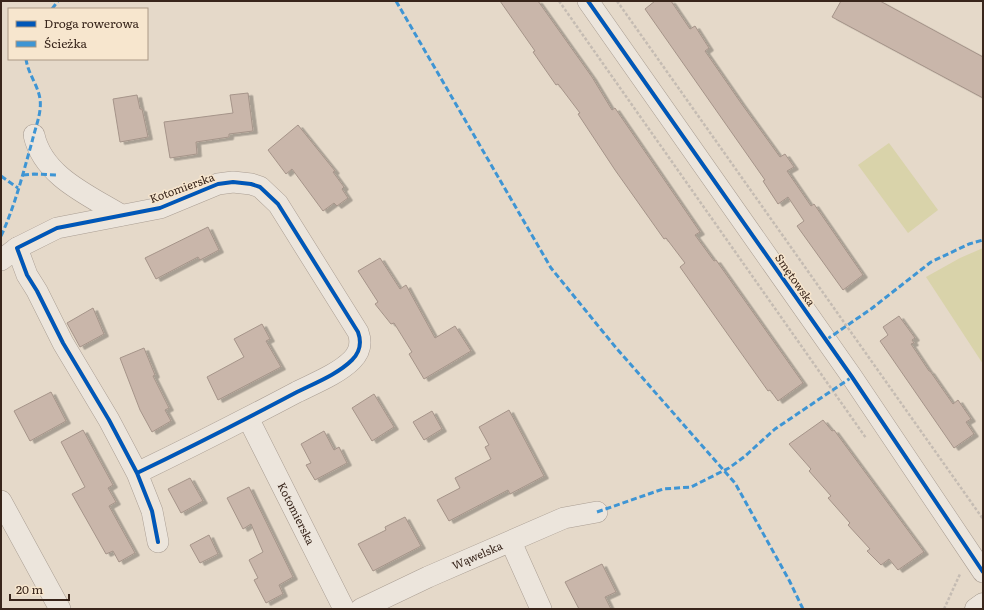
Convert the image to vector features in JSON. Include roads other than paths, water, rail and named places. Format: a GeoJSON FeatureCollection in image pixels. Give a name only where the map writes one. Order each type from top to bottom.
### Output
{"type":"FeatureCollection","features":[{"type":"Feature","properties":{"kind":"street","name":"Smętowska"},"geometry":{"type":"LineString","coordinates":[[588,1],[852,376],[983,572]]}},
{"type":"Feature","properties":{"kind":"street"},"geometry":{"type":"LineString","coordinates":[[34,135],[36,145],[46,163],[58,175],[121,215]]}},
{"type":"Feature","properties":{"kind":"street","name":"Kotomierska"},"geometry":{"type":"LineString","coordinates":[[1,260],[17,248],[57,228],[160,208],[218,184],[242,182],[260,187],[278,204],[356,328],[360,338],[360,346],[352,360],[334,372],[248,418],[137,473]]}},
{"type":"Feature","properties":{"kind":"street"},"geometry":{"type":"LineString","coordinates":[[17,248],[27,275],[37,291],[62,343],[109,420],[137,473],[152,511],[158,542]]}},
{"type":"Feature","properties":{"kind":"street","name":"Kotomierska"},"geometry":{"type":"LineString","coordinates":[[248,418],[344,609]]}},
{"type":"Feature","properties":{"kind":"street"},"geometry":{"type":"LineString","coordinates":[[1,501],[60,609]]}},
{"type":"Feature","properties":{"kind":"street","name":"Wąwelska"},"geometry":{"type":"LineString","coordinates":[[361,609],[428,577],[564,518],[597,512]]}},
{"type":"Feature","properties":{"kind":"street"},"geometry":{"type":"LineString","coordinates":[[511,542],[541,609]]}},
{"type":"Feature","properties":{"kind":"street"},"geometry":{"type":"LineString","coordinates":[[976,609],[983,604]]}}]}
